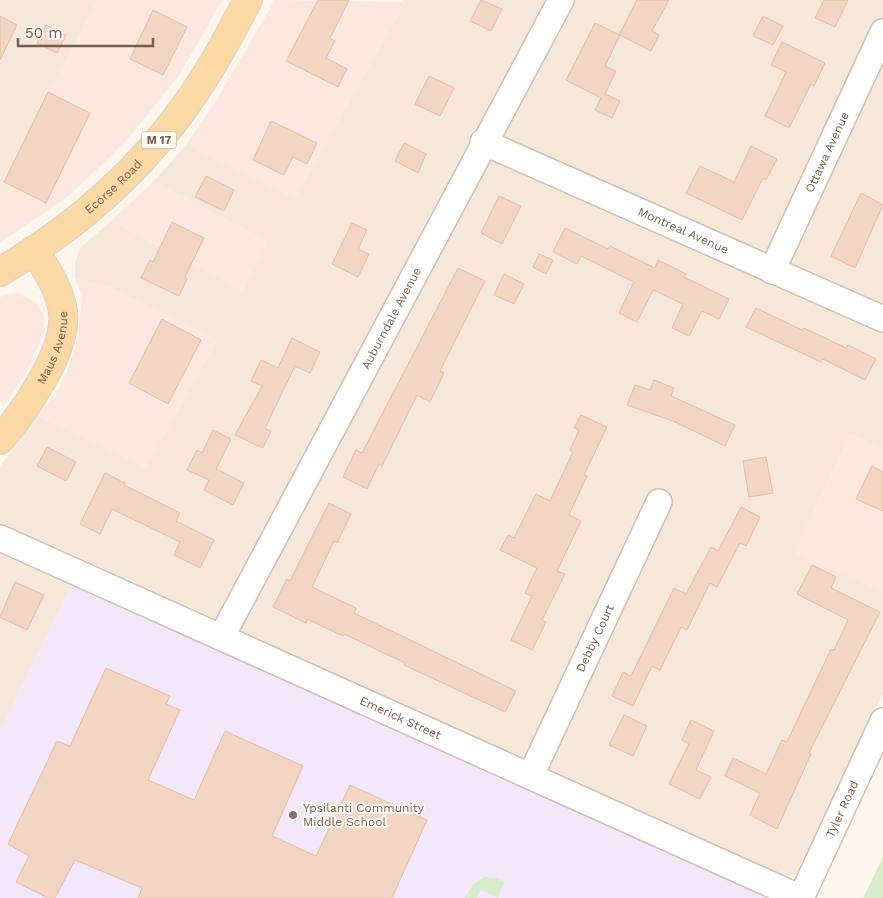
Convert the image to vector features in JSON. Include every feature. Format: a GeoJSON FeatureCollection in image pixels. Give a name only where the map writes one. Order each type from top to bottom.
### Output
{"type":"FeatureCollection","features":[{"type":"Feature","properties":{"kind":"main road","name":"Ecorse Road"},"geometry":{"type":"LineString","coordinates":[[0,272],[83,215],[120,182],[165,133],[214,63],[248,0]]}},
{"type":"Feature","properties":{"kind":"main road","name":"Maus Avenue"},"geometry":{"type":"LineString","coordinates":[[0,440],[13,425],[52,362],[59,340],[63,314],[59,296],[34,250]]}},
{"type":"Feature","properties":{"kind":"street","name":"Auburndale Avenue"},"geometry":{"type":"LineString","coordinates":[[222,636],[483,142],[561,0]]}},
{"type":"Feature","properties":{"kind":"street","name":"Ottawa Avenue"},"geometry":{"type":"LineString","coordinates":[[772,271],[883,32]]}},
{"type":"Feature","properties":{"kind":"street","name":"Montreal Avenue"},"geometry":{"type":"LineString","coordinates":[[483,142],[883,319]]}},
{"type":"Feature","properties":{"kind":"street","name":"Debby Court"},"geometry":{"type":"LineString","coordinates":[[531,776],[659,502]]}},
{"type":"Feature","properties":{"kind":"street","name":"Emerick Street"},"geometry":{"type":"LineString","coordinates":[[0,538],[222,636],[801,898]]}},
{"type":"Feature","properties":{"kind":"street","name":"Tyler Road"},"geometry":{"type":"LineString","coordinates":[[801,898],[883,721]]}},
{"type":"Feature","properties":{"kind":"shaded area"},"geometry":{"type":"Polygon","coordinates":[[[0,0],[98,0],[1,183],[0,183],[0,0]]]}},
{"type":"Feature","properties":{"kind":"shaded area"},"geometry":{"type":"Polygon","coordinates":[[[98,0],[222,0],[180,74],[132,134],[67,197],[0,243],[0,183],[98,0]]]}},
{"type":"Feature","properties":{"kind":"shaded area"},"geometry":{"type":"Polygon","coordinates":[[[275,0],[405,2],[295,199],[186,145],[214,104],[275,0]]]}},
{"type":"Feature","properties":{"kind":"shaded area"},"geometry":{"type":"Polygon","coordinates":[[[402,0],[883,0],[883,449],[850,434],[795,552],[883,592],[883,693],[801,871],[797,874],[789,876],[771,872],[73,582],[0,732],[0,466],[38,416],[146,467],[217,340],[109,287],[75,278],[75,262],[81,247],[111,221],[243,290],[268,242],[154,181],[186,145],[295,198],[405,2],[402,0]]]}},
{"type":"Feature","properties":{"kind":"shaded area"},"geometry":{"type":"Polygon","coordinates":[[[154,181],[268,242],[243,291],[111,221],[154,181]]]}},
{"type":"Feature","properties":{"kind":"shaded area"},"geometry":{"type":"Polygon","coordinates":[[[75,278],[109,287],[217,340],[146,468],[38,416],[60,387],[68,370],[78,335],[82,298],[75,278]]]}},
{"type":"Feature","properties":{"kind":"shaded area"},"geometry":{"type":"Polygon","coordinates":[[[13,293],[23,295],[39,305],[44,315],[44,334],[24,376],[5,403],[0,401],[0,297],[13,293]]]}},
{"type":"Feature","properties":{"kind":"shaded area"},"geometry":{"type":"Polygon","coordinates":[[[850,434],[883,449],[883,592],[794,553],[850,434]]]}},
{"type":"Feature","properties":{"kind":"shaded area","name":"Ypsilanti Community Middle School"},"geometry":{"type":"Polygon","coordinates":[[[73,582],[769,898],[0,898],[0,732],[73,582]]]}},
{"type":"Feature","properties":{"kind":"green space"},"geometry":{"type":"Polygon","coordinates":[[[883,857],[883,898],[863,898],[883,857]]]}},
{"type":"Feature","properties":{"kind":"green space"},"geometry":{"type":"Polygon","coordinates":[[[485,877],[496,878],[504,882],[498,898],[481,890],[477,898],[465,898],[473,884],[485,877]]]}},
{"type":"Feature","properties":{"kind":"building"},"geometry":{"type":"Polygon","coordinates":[[[318,0],[349,0],[330,38],[335,41],[326,58],[347,69],[338,87],[286,61],[318,0]]]}},
{"type":"Feature","properties":{"kind":"building"},"geometry":{"type":"Polygon","coordinates":[[[481,0],[502,9],[491,31],[470,21],[481,0]]]}},
{"type":"Feature","properties":{"kind":"building"},"geometry":{"type":"Polygon","coordinates":[[[637,0],[669,0],[652,31],[659,35],[651,51],[620,35],[605,66],[616,71],[605,94],[620,101],[612,118],[595,110],[601,98],[566,80],[595,23],[619,35],[637,0]]]}},
{"type":"Feature","properties":{"kind":"building"},"geometry":{"type":"Polygon","coordinates":[[[824,0],[848,0],[835,27],[815,18],[824,0]]]}},
{"type":"Feature","properties":{"kind":"building"},"geometry":{"type":"Polygon","coordinates":[[[153,10],[187,27],[163,75],[130,59],[153,10]]]}},
{"type":"Feature","properties":{"kind":"building"},"geometry":{"type":"Polygon","coordinates":[[[0,16],[17,25],[0,60],[0,16]]]}},
{"type":"Feature","properties":{"kind":"building"},"geometry":{"type":"Polygon","coordinates":[[[763,16],[783,26],[773,45],[753,36],[763,16]]]}},
{"type":"Feature","properties":{"kind":"building"},"geometry":{"type":"Polygon","coordinates":[[[46,25],[66,35],[57,53],[37,43],[46,25]]]}},
{"type":"Feature","properties":{"kind":"building"},"geometry":{"type":"Polygon","coordinates":[[[782,42],[825,63],[814,86],[811,84],[789,128],[765,116],[786,72],[771,65],[782,42]]]}},
{"type":"Feature","properties":{"kind":"building"},"geometry":{"type":"Polygon","coordinates":[[[429,76],[454,88],[440,116],[415,104],[429,76]]]}},
{"type":"Feature","properties":{"kind":"building"},"geometry":{"type":"Polygon","coordinates":[[[48,92],[90,113],[46,203],[4,182],[48,92]]]}},
{"type":"Feature","properties":{"kind":"building"},"geometry":{"type":"Polygon","coordinates":[[[271,121],[317,143],[307,164],[293,157],[284,175],[253,160],[271,121]]]}},
{"type":"Feature","properties":{"kind":"building"},"geometry":{"type":"Polygon","coordinates":[[[404,143],[426,154],[418,173],[395,161],[404,143]]]}},
{"type":"Feature","properties":{"kind":"building"},"geometry":{"type":"Polygon","coordinates":[[[751,146],[777,159],[766,180],[763,178],[742,220],[686,193],[700,166],[734,182],[751,146]]]}},
{"type":"Feature","properties":{"kind":"building"},"geometry":{"type":"Polygon","coordinates":[[[206,176],[234,190],[224,211],[195,197],[206,176]]]}},
{"type":"Feature","properties":{"kind":"building"},"geometry":{"type":"Polygon","coordinates":[[[861,193],[883,205],[855,268],[831,256],[861,193]]]}},
{"type":"Feature","properties":{"kind":"building"},"geometry":{"type":"Polygon","coordinates":[[[499,196],[521,206],[502,244],[481,233],[499,196]]]}},
{"type":"Feature","properties":{"kind":"building"},"geometry":{"type":"Polygon","coordinates":[[[172,222],[204,238],[185,277],[187,279],[179,296],[141,278],[150,260],[153,262],[172,222]]]}},
{"type":"Feature","properties":{"kind":"building"},"geometry":{"type":"Polygon","coordinates":[[[352,223],[367,230],[358,249],[369,254],[358,277],[332,264],[352,223]]]}},
{"type":"Feature","properties":{"kind":"building"},"geometry":{"type":"Polygon","coordinates":[[[565,228],[608,249],[610,246],[655,268],[658,260],[686,274],[684,277],[729,299],[719,319],[702,311],[689,336],[672,328],[683,304],[653,290],[637,322],[619,313],[634,282],[581,256],[577,264],[553,252],[565,228]]]}},
{"type":"Feature","properties":{"kind":"building"},"geometry":{"type":"Polygon","coordinates":[[[539,254],[553,260],[546,274],[533,267],[539,254]]]}},
{"type":"Feature","properties":{"kind":"building"},"geometry":{"type":"Polygon","coordinates":[[[458,268],[485,281],[440,371],[444,373],[430,402],[417,395],[382,466],[379,464],[367,489],[343,477],[356,450],[362,453],[458,268]]]}},
{"type":"Feature","properties":{"kind":"building"},"geometry":{"type":"Polygon","coordinates":[[[504,274],[524,284],[514,304],[494,295],[504,274]]]}},
{"type":"Feature","properties":{"kind":"building"},"geometry":{"type":"Polygon","coordinates":[[[756,308],[802,330],[804,328],[846,348],[848,345],[876,359],[865,380],[823,359],[821,362],[746,327],[756,308]]]}},
{"type":"Feature","properties":{"kind":"building"},"geometry":{"type":"Polygon","coordinates":[[[162,319],[201,340],[168,404],[129,383],[162,319]]]}},
{"type":"Feature","properties":{"kind":"building"},"geometry":{"type":"Polygon","coordinates":[[[292,338],[320,352],[310,373],[295,366],[265,428],[271,431],[263,448],[235,435],[262,386],[251,381],[261,360],[278,368],[292,338]]]}},
{"type":"Feature","properties":{"kind":"building"},"geometry":{"type":"Polygon","coordinates":[[[654,380],[674,388],[671,396],[735,425],[725,446],[673,421],[627,405],[635,385],[650,390],[654,380]]]}},
{"type":"Feature","properties":{"kind":"building"},"geometry":{"type":"Polygon","coordinates":[[[581,415],[607,427],[584,475],[587,476],[569,515],[581,521],[557,571],[565,574],[542,620],[546,622],[532,650],[511,640],[532,596],[525,593],[537,568],[500,550],[508,535],[514,538],[536,494],[550,501],[573,452],[570,450],[579,430],[574,428],[581,415]]]}},
{"type":"Feature","properties":{"kind":"building"},"geometry":{"type":"Polygon","coordinates":[[[213,430],[231,439],[216,469],[244,483],[233,505],[204,490],[209,480],[187,470],[197,450],[202,453],[213,430]]]}},
{"type":"Feature","properties":{"kind":"building"},"geometry":{"type":"Polygon","coordinates":[[[47,447],[76,462],[66,481],[37,466],[47,447]]]}},
{"type":"Feature","properties":{"kind":"building"},"geometry":{"type":"Polygon","coordinates":[[[766,457],[773,493],[749,497],[743,461],[766,457]]]}},
{"type":"Feature","properties":{"kind":"building"},"geometry":{"type":"Polygon","coordinates":[[[872,466],[883,472],[883,511],[856,499],[872,466]]]}},
{"type":"Feature","properties":{"kind":"building"},"geometry":{"type":"Polygon","coordinates":[[[105,473],[125,483],[124,485],[180,513],[176,521],[214,540],[200,568],[174,555],[180,542],[112,509],[100,534],[80,524],[105,473]]]}},
{"type":"Feature","properties":{"kind":"building"},"geometry":{"type":"Polygon","coordinates":[[[329,503],[351,514],[337,543],[334,541],[312,587],[356,608],[354,613],[516,691],[505,712],[404,665],[405,663],[344,634],[343,636],[307,619],[306,623],[273,607],[287,579],[290,581],[329,503]]]}},
{"type":"Feature","properties":{"kind":"building"},"geometry":{"type":"Polygon","coordinates":[[[741,507],[760,517],[746,546],[740,543],[717,587],[710,583],[687,630],[681,627],[660,670],[652,666],[633,706],[612,696],[623,672],[631,676],[674,588],[686,594],[711,547],[718,551],[741,507]]]}},
{"type":"Feature","properties":{"kind":"building"},"geometry":{"type":"Polygon","coordinates":[[[812,565],[836,577],[831,588],[880,612],[809,753],[811,754],[777,829],[750,815],[760,793],[725,776],[733,758],[766,774],[782,740],[787,742],[831,649],[834,650],[848,620],[797,594],[812,565]]]}},
{"type":"Feature","properties":{"kind":"building"},"geometry":{"type":"Polygon","coordinates":[[[15,582],[44,595],[27,630],[0,617],[15,582]]]}},
{"type":"Feature","properties":{"kind":"building"},"geometry":{"type":"Polygon","coordinates":[[[106,668],[170,696],[166,704],[180,710],[148,780],[194,800],[225,731],[303,766],[272,836],[316,856],[350,785],[427,820],[392,898],[138,898],[142,888],[75,860],[55,898],[48,898],[16,882],[29,856],[8,844],[57,741],[70,746],[106,668]]]}},
{"type":"Feature","properties":{"kind":"building"},"geometry":{"type":"Polygon","coordinates":[[[624,715],[647,726],[633,756],[609,745],[624,715]]]}},
{"type":"Feature","properties":{"kind":"building"},"geometry":{"type":"Polygon","coordinates":[[[691,720],[714,731],[696,770],[711,777],[700,799],[669,784],[689,744],[682,740],[691,720]]]}},
{"type":"Feature","properties":{"kind":"place","name":"Ypsilanti Community Middle School"},"geometry":{"type":"Point","coordinates":[293,815]}}]}
